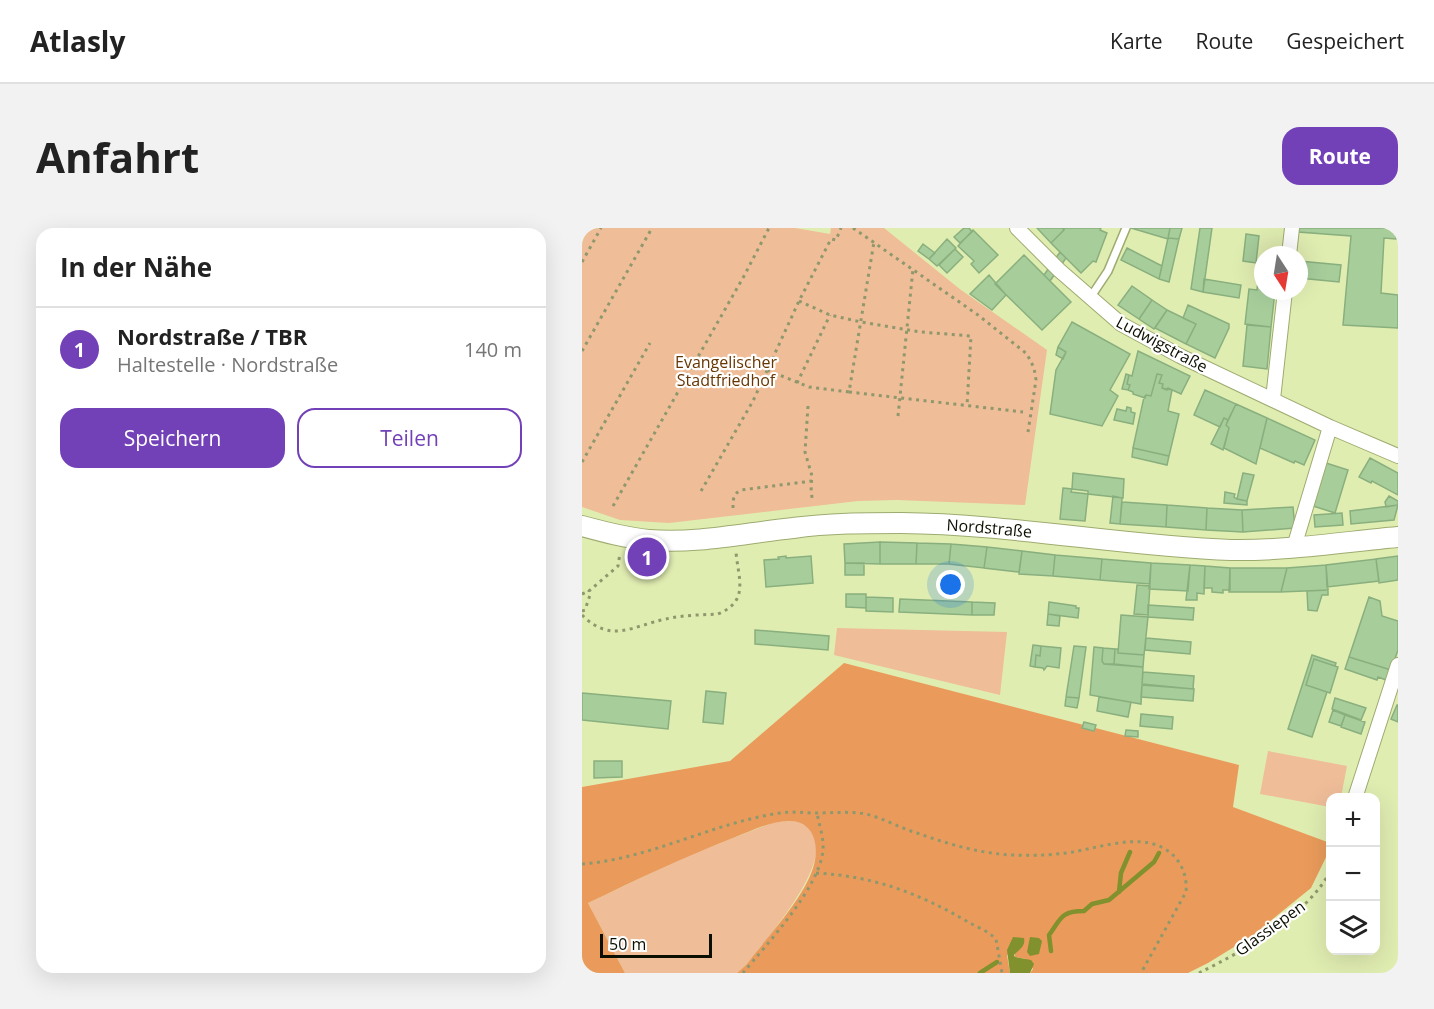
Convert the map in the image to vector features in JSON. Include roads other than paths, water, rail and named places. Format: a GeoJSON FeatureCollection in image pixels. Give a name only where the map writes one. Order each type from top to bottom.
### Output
{"type":"FeatureCollection","features":[{"type":"Feature","properties":{"kind":"street","name":"Ludwigstraße"},"geometry":{"type":"LineString","coordinates":[[1017,228],[1090,298],[1121,324],[1180,356],[1330,427],[1398,456]]}},
{"type":"Feature","properties":{"kind":"street"},"geometry":{"type":"LineString","coordinates":[[1290,246],[1292,228]]}},
{"type":"Feature","properties":{"kind":"street"},"geometry":{"type":"LineString","coordinates":[[1273,399],[1284,300]]}},
{"type":"Feature","properties":{"kind":"street"},"geometry":{"type":"LineString","coordinates":[[1294,547],[1330,427]]}},
{"type":"Feature","properties":{"kind":"street","name":"Nordstraße"},"geometry":{"type":"LineString","coordinates":[[582,526],[649,540],[687,540],[843,523],[904,523],[1232,550],[1294,547],[1398,537]]}},
{"type":"Feature","properties":{"kind":"street"},"geometry":{"type":"LineString","coordinates":[[1357,793],[1398,665]]}},
{"type":"Feature","properties":{"kind":"lane"},"geometry":{"type":"LineString","coordinates":[[1090,298],[1108,271],[1126,228]]}},
{"type":"Feature","properties":{"kind":"waterway","name":"Glassiepen"},"geometry":{"type":"LineString","coordinates":[[1119,892],[1121,873],[1130,852]]}},
{"type":"Feature","properties":{"kind":"waterway","name":"Glassiepen"},"geometry":{"type":"LineString","coordinates":[[1051,951],[1049,935],[1062,917],[1070,912],[1084,911],[1092,904],[1109,900],[1154,862],[1159,853]]}},
{"type":"Feature","properties":{"kind":"waterway","name":"Glassiepen"},"geometry":{"type":"LineString","coordinates":[[980,973],[997,962]]}},
{"type":"Feature","properties":{"kind":"place","name":"Nordstraße / TBR"},"geometry":{"type":"Point","coordinates":[647,557]}},
{"type":"Feature","properties":{"kind":"park label","name":"Evangelischer Stadtfriedhof"},"geometry":{"type":"Point","coordinates":[726,371]}}]}
